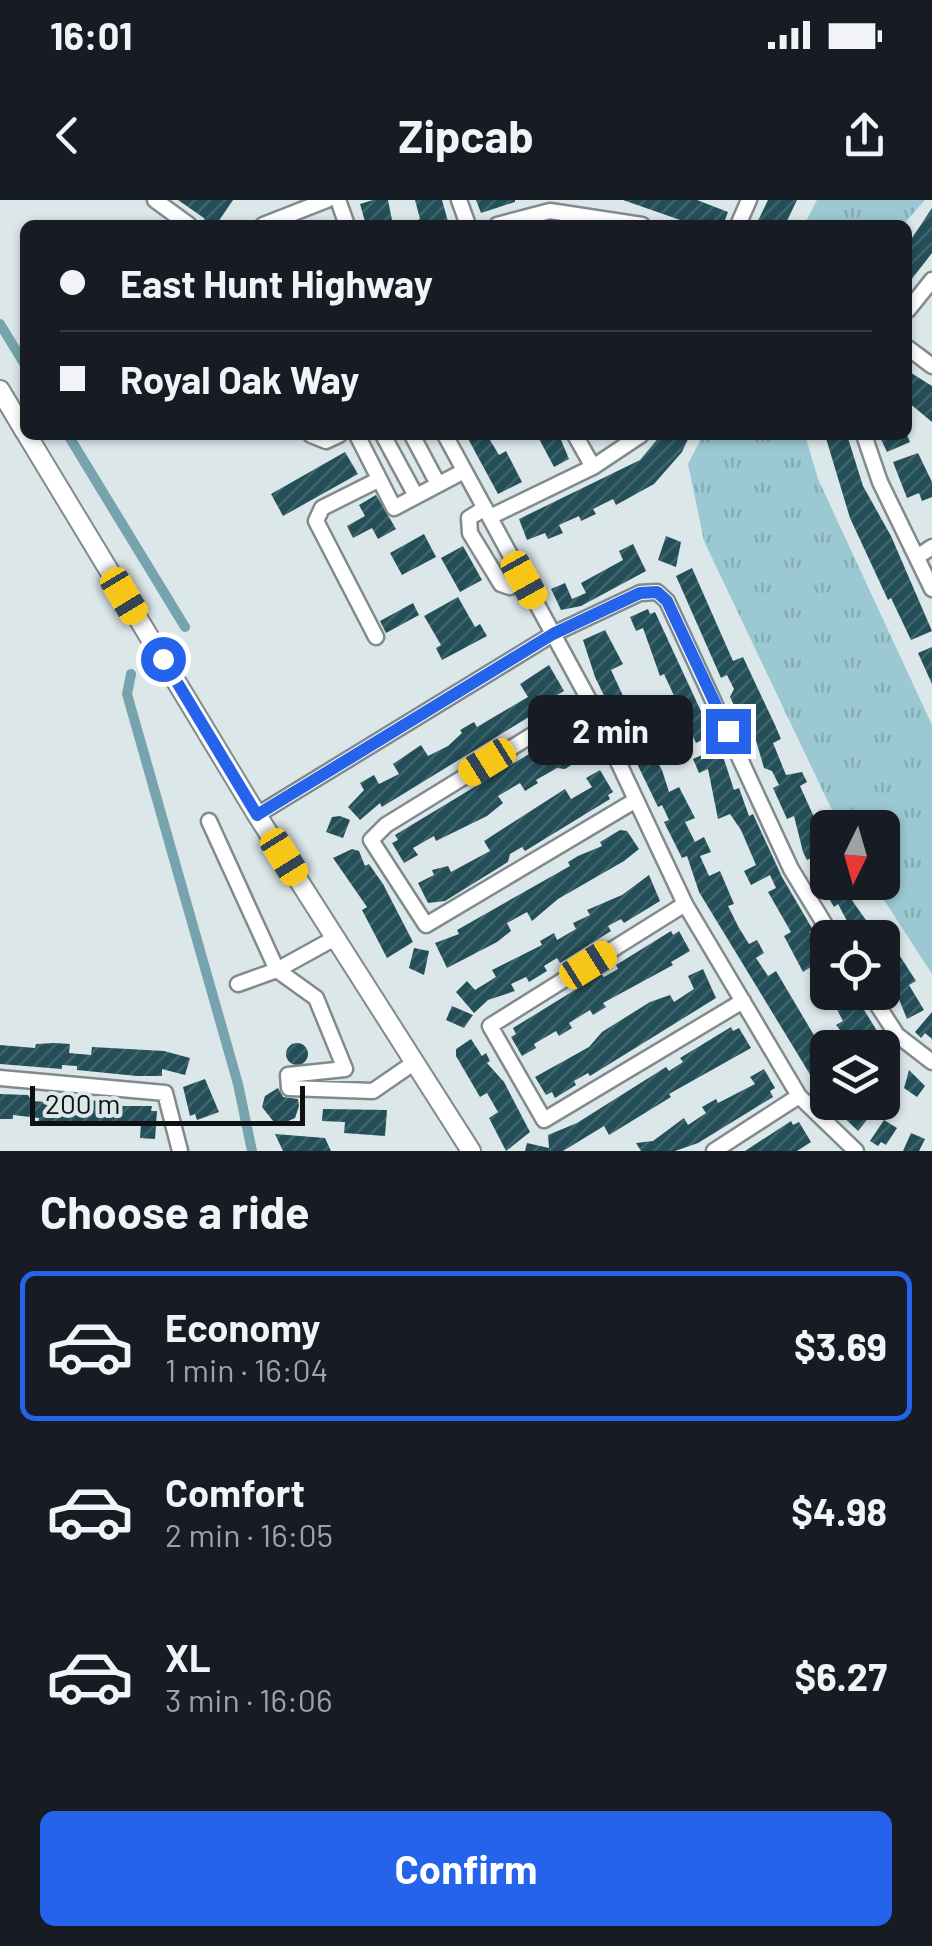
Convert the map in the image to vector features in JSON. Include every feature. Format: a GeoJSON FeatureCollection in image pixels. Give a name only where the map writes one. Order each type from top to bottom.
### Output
{"type":"FeatureCollection","features":[{"type":"Feature","properties":{"kind":"main road"},"geometry":{"type":"LineString","coordinates":[[0,390],[20,423]]}},
{"type":"Feature","properties":{"kind":"main road"},"geometry":{"type":"LineString","coordinates":[[30,440],[257,815],[468,1150]]}},
{"type":"Feature","properties":{"kind":"street"},"geometry":{"type":"LineString","coordinates":[[154,200],[182,220]]}},
{"type":"Feature","properties":{"kind":"street"},"geometry":{"type":"LineString","coordinates":[[276,220],[327,200]]}},
{"type":"Feature","properties":{"kind":"street"},"geometry":{"type":"LineString","coordinates":[[517,220],[550,211],[609,220]]}},
{"type":"Feature","properties":{"kind":"street"},"geometry":{"type":"LineString","coordinates":[[912,305],[932,280]]}},
{"type":"Feature","properties":{"kind":"street"},"geometry":{"type":"LineString","coordinates":[[358,440],[394,508],[464,471]]}},
{"type":"Feature","properties":{"kind":"street"},"geometry":{"type":"LineString","coordinates":[[387,440],[416,496]]}},
{"type":"Feature","properties":{"kind":"street"},"geometry":{"type":"LineString","coordinates":[[415,440],[438,484]]}},
{"type":"Feature","properties":{"kind":"street"},"geometry":{"type":"LineString","coordinates":[[448,440],[589,700],[685,904],[799,1096],[856,1151]]}},
{"type":"Feature","properties":{"kind":"street"},"geometry":{"type":"LineString","coordinates":[[579,440],[593,468]]}},
{"type":"Feature","properties":{"kind":"street"},"geometry":{"type":"LineString","coordinates":[[524,580],[510,587],[501,584],[470,533],[469,518],[593,468],[634,440]]}},
{"type":"Feature","properties":{"kind":"street"},"geometry":{"type":"LineString","coordinates":[[866,440],[880,482],[932,589]]}},
{"type":"Feature","properties":{"kind":"street"},"geometry":{"type":"LineString","coordinates":[[376,637],[316,522],[322,508],[378,480]]}},
{"type":"Feature","properties":{"kind":"street"},"geometry":{"type":"LineString","coordinates":[[917,558],[932,548]]}},
{"type":"Feature","properties":{"kind":"street"},"geometry":{"type":"LineString","coordinates":[[257,815],[553,634],[640,593],[657,592],[667,601],[792,869],[823,920]]}},
{"type":"Feature","properties":{"kind":"street"},"geometry":{"type":"LineString","coordinates":[[589,700],[386,825],[371,840],[426,925],[636,800]]}},
{"type":"Feature","properties":{"kind":"street"},"geometry":{"type":"LineString","coordinates":[[209,821],[278,970],[316,998],[345,1069],[288,1075],[289,1088],[374,1091],[415,1062]]}},
{"type":"Feature","properties":{"kind":"street"},"geometry":{"type":"LineString","coordinates":[[685,904],[490,1026],[544,1120],[742,1001]]}},
{"type":"Feature","properties":{"kind":"street"},"geometry":{"type":"LineString","coordinates":[[238,984],[278,970],[335,938]]}},
{"type":"Feature","properties":{"kind":"street"},"geometry":{"type":"LineString","coordinates":[[880,1010],[897,1035],[932,1062]]}},
{"type":"Feature","properties":{"kind":"street"},"geometry":{"type":"LineString","coordinates":[[0,1078],[165,1093],[180,1151]]}},
{"type":"Feature","properties":{"kind":"street"},"geometry":{"type":"LineString","coordinates":[[714,1151],[799,1096]]}},
{"type":"Feature","properties":{"kind":"green space"},"geometry":{"type":"Polygon","coordinates":[[[817,200],[925,200],[907,220],[807,220],[817,200]]]}},
{"type":"Feature","properties":{"kind":"green space"},"geometry":{"type":"Polygon","coordinates":[[[700,440],[806,440],[818,479],[932,725],[932,974],[884,900],[900,900],[900,810],[832,810],[704,541],[688,464],[700,440]]]}},
{"type":"Feature","properties":{"kind":"building"},"geometry":{"type":"Polygon","coordinates":[[[178,200],[233,200],[219,220],[204,218],[178,200]]]}},
{"type":"Feature","properties":{"kind":"building"},"geometry":{"type":"Polygon","coordinates":[[[388,200],[392,220],[365,220],[360,204],[388,200]]]}},
{"type":"Feature","properties":{"kind":"building"},"geometry":{"type":"Polygon","coordinates":[[[415,200],[442,200],[448,220],[420,219],[415,200]]]}},
{"type":"Feature","properties":{"kind":"building"},"geometry":{"type":"Polygon","coordinates":[[[476,200],[515,200],[515,202],[481,213],[476,200]]]}},
{"type":"Feature","properties":{"kind":"building"},"geometry":{"type":"Polygon","coordinates":[[[623,200],[697,200],[728,212],[725,220],[680,220],[623,200]]]}},
{"type":"Feature","properties":{"kind":"building"},"geometry":{"type":"Polygon","coordinates":[[[768,200],[797,200],[787,220],[758,220],[768,200]]]}},
{"type":"Feature","properties":{"kind":"building"},"geometry":{"type":"Polygon","coordinates":[[[932,208],[932,253],[912,279],[912,238],[932,208]]]}},
{"type":"Feature","properties":{"kind":"building"},"geometry":{"type":"Polygon","coordinates":[[[912,374],[932,386],[932,422],[912,405],[912,374]]]}},
{"type":"Feature","properties":{"kind":"building"},"geometry":{"type":"Polygon","coordinates":[[[469,440],[490,440],[499,455],[506,451],[522,482],[498,494],[469,440]]]}},
{"type":"Feature","properties":{"kind":"building"},"geometry":{"type":"Polygon","coordinates":[[[540,440],[561,440],[569,459],[554,467],[540,440]]]}},
{"type":"Feature","properties":{"kind":"building"},"geometry":{"type":"Polygon","coordinates":[[[657,440],[688,440],[654,484],[616,505],[613,499],[593,509],[596,514],[581,521],[579,516],[559,525],[563,533],[548,539],[545,533],[527,540],[519,519],[640,460],[657,440]]]}},
{"type":"Feature","properties":{"kind":"building"},"geometry":{"type":"Polygon","coordinates":[[[827,440],[849,440],[863,486],[891,536],[932,631],[911,640],[850,518],[827,440]]]}},
{"type":"Feature","properties":{"kind":"building"},"geometry":{"type":"Polygon","coordinates":[[[881,440],[909,440],[910,442],[887,452],[881,440]]]}},
{"type":"Feature","properties":{"kind":"building"},"geometry":{"type":"Polygon","coordinates":[[[345,452],[358,474],[283,516],[271,494],[345,452]]]}},
{"type":"Feature","properties":{"kind":"building"},"geometry":{"type":"Polygon","coordinates":[[[918,453],[932,482],[932,497],[922,501],[919,493],[907,498],[893,462],[918,453]]]}},
{"type":"Feature","properties":{"kind":"building"},"geometry":{"type":"Polygon","coordinates":[[[376,495],[396,529],[378,539],[372,528],[353,538],[347,526],[365,516],[359,505],[376,495]]]}},
{"type":"Feature","properties":{"kind":"building"},"geometry":{"type":"Polygon","coordinates":[[[424,534],[436,557],[402,575],[390,553],[424,534]]]}},
{"type":"Feature","properties":{"kind":"building"},"geometry":{"type":"Polygon","coordinates":[[[666,536],[681,542],[676,567],[658,560],[666,536]]]}},
{"type":"Feature","properties":{"kind":"building"},"geometry":{"type":"Polygon","coordinates":[[[633,544],[646,571],[581,606],[561,610],[551,589],[565,583],[572,599],[586,593],[581,583],[623,560],[619,551],[633,544]]]}},
{"type":"Feature","properties":{"kind":"building"},"geometry":{"type":"Polygon","coordinates":[[[463,546],[482,580],[460,592],[441,558],[463,546]]]}},
{"type":"Feature","properties":{"kind":"building"},"geometry":{"type":"Polygon","coordinates":[[[692,568],[733,661],[743,657],[775,725],[781,739],[773,743],[786,775],[802,772],[807,782],[800,786],[811,810],[807,860],[794,816],[787,819],[773,788],[779,785],[772,771],[764,768],[752,727],[743,724],[730,697],[734,689],[727,675],[721,678],[676,576],[692,568]]]}},
{"type":"Feature","properties":{"kind":"building"},"geometry":{"type":"Polygon","coordinates":[[[458,597],[475,627],[480,624],[487,636],[442,660],[436,648],[441,645],[424,616],[458,597]]]}},
{"type":"Feature","properties":{"kind":"building"},"geometry":{"type":"Polygon","coordinates":[[[413,603],[419,615],[386,633],[380,621],[413,603]]]}},
{"type":"Feature","properties":{"kind":"building"},"geometry":{"type":"Polygon","coordinates":[[[648,609],[650,614],[655,612],[712,735],[696,743],[664,674],[660,676],[643,628],[636,631],[630,617],[648,609]]]}},
{"type":"Feature","properties":{"kind":"building"},"geometry":{"type":"Polygon","coordinates":[[[605,630],[623,664],[611,670],[636,724],[645,720],[652,734],[643,738],[662,770],[669,792],[679,787],[695,818],[685,822],[695,842],[704,837],[711,852],[700,856],[709,876],[720,871],[734,904],[728,906],[739,928],[749,944],[757,940],[764,953],[756,958],[768,976],[776,971],[811,1030],[810,1074],[699,892],[687,856],[682,858],[664,822],[669,820],[662,805],[658,807],[595,677],[583,640],[605,630]]]}},
{"type":"Feature","properties":{"kind":"building"},"geometry":{"type":"Polygon","coordinates":[[[932,647],[932,684],[918,653],[932,647]]]}},
{"type":"Feature","properties":{"kind":"building"},"geometry":{"type":"Polygon","coordinates":[[[549,665],[564,691],[548,700],[550,704],[382,807],[380,803],[360,820],[348,807],[364,790],[360,783],[374,775],[379,784],[399,774],[393,764],[421,745],[428,756],[448,746],[462,733],[460,730],[474,722],[477,727],[528,697],[520,684],[549,665]]]}},
{"type":"Feature","properties":{"kind":"building"},"geometry":{"type":"Polygon","coordinates":[[[577,725],[593,751],[565,769],[557,768],[536,780],[538,783],[525,791],[520,783],[498,796],[503,803],[487,816],[436,841],[434,836],[413,848],[418,855],[404,863],[392,843],[398,840],[395,835],[577,725]]]}},
{"type":"Feature","properties":{"kind":"building"},"geometry":{"type":"Polygon","coordinates":[[[720,747],[734,790],[739,788],[749,816],[753,814],[782,877],[810,925],[810,968],[803,972],[784,936],[791,932],[768,892],[776,888],[770,875],[751,885],[744,871],[756,865],[741,830],[730,814],[718,819],[708,769],[699,773],[693,759],[720,747]]]}},
{"type":"Feature","properties":{"kind":"building"},"geometry":{"type":"Polygon","coordinates":[[[600,770],[613,792],[608,795],[610,799],[525,851],[522,847],[510,854],[508,862],[445,901],[428,903],[418,883],[434,875],[432,870],[448,866],[451,872],[490,851],[484,841],[565,789],[571,799],[592,787],[586,778],[600,770]]]}},
{"type":"Feature","properties":{"kind":"building"},"geometry":{"type":"Polygon","coordinates":[[[332,817],[350,820],[343,838],[326,832],[332,817]]]}},
{"type":"Feature","properties":{"kind":"building"},"geometry":{"type":"Polygon","coordinates":[[[620,830],[627,831],[639,849],[558,899],[532,921],[527,912],[507,923],[511,931],[497,942],[447,968],[435,943],[459,934],[457,930],[570,866],[568,862],[602,846],[600,842],[620,830]]]}},
{"type":"Feature","properties":{"kind":"building"},"geometry":{"type":"Polygon","coordinates":[[[352,849],[359,851],[365,866],[369,864],[383,884],[413,942],[387,958],[362,910],[367,907],[333,858],[352,849]]]}},
{"type":"Feature","properties":{"kind":"building"},"geometry":{"type":"Polygon","coordinates":[[[649,875],[660,901],[624,923],[621,919],[608,926],[611,931],[560,963],[557,958],[544,966],[547,971],[529,982],[526,977],[511,984],[515,991],[488,1000],[474,1013],[456,992],[467,981],[475,990],[496,977],[492,970],[542,945],[540,941],[554,933],[557,940],[576,929],[573,923],[590,915],[587,910],[622,895],[649,875]]]}},
{"type":"Feature","properties":{"kind":"building"},"geometry":{"type":"Polygon","coordinates":[[[830,900],[852,900],[866,920],[846,920],[838,904],[834,907],[830,900]]]}},
{"type":"Feature","properties":{"kind":"building"},"geometry":{"type":"Polygon","coordinates":[[[671,931],[673,935],[679,931],[690,951],[671,962],[673,965],[603,1003],[606,1007],[593,1015],[590,1010],[569,1023],[572,1028],[559,1036],[556,1031],[534,1044],[536,1048],[522,1056],[511,1037],[516,1034],[513,1028],[601,974],[604,977],[618,969],[616,965],[671,931]]]}},
{"type":"Feature","properties":{"kind":"building"},"geometry":{"type":"Polygon","coordinates":[[[414,948],[429,951],[424,975],[409,968],[414,948]]]}},
{"type":"Feature","properties":{"kind":"building"},"geometry":{"type":"Polygon","coordinates":[[[900,956],[916,981],[909,985],[924,1010],[907,1019],[900,1002],[900,956]]]}},
{"type":"Feature","properties":{"kind":"building"},"geometry":{"type":"Polygon","coordinates":[[[703,969],[716,998],[590,1076],[588,1073],[574,1081],[576,1085],[555,1098],[552,1092],[546,1095],[535,1077],[589,1047],[602,1032],[650,1002],[670,995],[674,1002],[694,989],[688,976],[703,969]]]}},
{"type":"Feature","properties":{"kind":"building"},"geometry":{"type":"Polygon","coordinates":[[[452,1006],[473,1015],[464,1028],[446,1020],[452,1006]]]}},
{"type":"Feature","properties":{"kind":"building"},"geometry":{"type":"Polygon","coordinates":[[[837,1010],[864,1010],[876,1030],[840,1030],[836,1025],[843,1021],[837,1010]]]}},
{"type":"Feature","properties":{"kind":"building"},"geometry":{"type":"Polygon","coordinates":[[[932,1012],[932,1039],[925,1033],[921,1038],[915,1032],[932,1012]]]}},
{"type":"Feature","properties":{"kind":"building"},"geometry":{"type":"Polygon","coordinates":[[[731,1027],[733,1031],[739,1028],[751,1048],[669,1094],[671,1097],[609,1135],[604,1126],[563,1151],[525,1151],[527,1143],[549,1148],[548,1135],[577,1123],[666,1067],[669,1071],[683,1062],[680,1058],[731,1027]]]}},
{"type":"Feature","properties":{"kind":"building"},"geometry":{"type":"Polygon","coordinates":[[[471,1039],[482,1056],[486,1053],[490,1061],[487,1063],[504,1082],[530,1132],[506,1151],[489,1118],[498,1112],[487,1093],[480,1097],[456,1056],[456,1049],[471,1039]]]}},
{"type":"Feature","properties":{"kind":"building"},"geometry":{"type":"Polygon","coordinates":[[[297,1043],[305,1046],[305,1062],[297,1065],[289,1062],[286,1054],[289,1046],[297,1043]]]}},
{"type":"Feature","properties":{"kind":"building"},"geometry":{"type":"Polygon","coordinates":[[[36,1044],[70,1044],[69,1053],[91,1055],[92,1047],[164,1051],[190,1058],[185,1075],[162,1069],[162,1076],[77,1070],[77,1066],[62,1065],[62,1069],[0,1064],[0,1045],[35,1048],[36,1044]]]}},
{"type":"Feature","properties":{"kind":"building"},"geometry":{"type":"Polygon","coordinates":[[[764,1069],[775,1088],[770,1091],[773,1097],[698,1143],[675,1151],[641,1151],[636,1143],[653,1141],[684,1118],[688,1125],[706,1113],[702,1107],[755,1084],[750,1077],[764,1069]]]}},
{"type":"Feature","properties":{"kind":"building"},"geometry":{"type":"Polygon","coordinates":[[[909,1070],[925,1086],[917,1097],[904,1088],[909,1070]]]}},
{"type":"Feature","properties":{"kind":"building"},"geometry":{"type":"Polygon","coordinates":[[[205,1079],[219,1112],[197,1120],[195,1114],[190,1116],[183,1087],[205,1079]]]}},
{"type":"Feature","properties":{"kind":"building"},"geometry":{"type":"Polygon","coordinates":[[[278,1088],[283,1097],[298,1099],[299,1106],[295,1118],[277,1126],[262,1107],[265,1096],[278,1088]]]}},
{"type":"Feature","properties":{"kind":"building"},"geometry":{"type":"Polygon","coordinates":[[[0,1094],[28,1095],[32,1101],[47,1102],[47,1096],[110,1102],[110,1106],[152,1106],[151,1111],[157,1111],[155,1139],[140,1138],[141,1123],[54,1126],[38,1124],[39,1118],[13,1115],[13,1119],[0,1119],[0,1094]]]}},
{"type":"Feature","properties":{"kind":"building"},"geometry":{"type":"Polygon","coordinates":[[[323,1109],[387,1110],[385,1136],[344,1133],[345,1122],[322,1121],[323,1109]]]}},
{"type":"Feature","properties":{"kind":"building"},"geometry":{"type":"Polygon","coordinates":[[[847,1120],[867,1120],[858,1131],[847,1120]]]}},
{"type":"Feature","properties":{"kind":"building"},"geometry":{"type":"Polygon","coordinates":[[[884,1120],[897,1128],[886,1145],[870,1141],[884,1120]]]}},
{"type":"Feature","properties":{"kind":"building"},"geometry":{"type":"Polygon","coordinates":[[[791,1121],[793,1125],[799,1122],[811,1142],[797,1151],[745,1151],[791,1121]]]}},
{"type":"Feature","properties":{"kind":"building"},"geometry":{"type":"Polygon","coordinates":[[[911,1133],[925,1139],[919,1151],[903,1151],[911,1133]]]}},
{"type":"Feature","properties":{"kind":"building"},"geometry":{"type":"Polygon","coordinates":[[[275,1134],[325,1138],[331,1151],[283,1151],[275,1134]]]}},
{"type":"Feature","properties":{"kind":"waterway"},"geometry":{"type":"LineString","coordinates":[[0,324],[20,357]]}},
{"type":"Feature","properties":{"kind":"waterway"},"geometry":{"type":"LineString","coordinates":[[71,440],[185,627]]}},
{"type":"Feature","properties":{"kind":"waterway"},"geometry":{"type":"LineString","coordinates":[[131,674],[127,694],[238,1084],[252,1151]]}},
{"type":"Feature","properties":{"kind":"route"},"geometry":{"type":"LineString","coordinates":[[163,659],[257,815],[553,634],[640,593],[657,592],[667,601],[728,731]]}}]}
